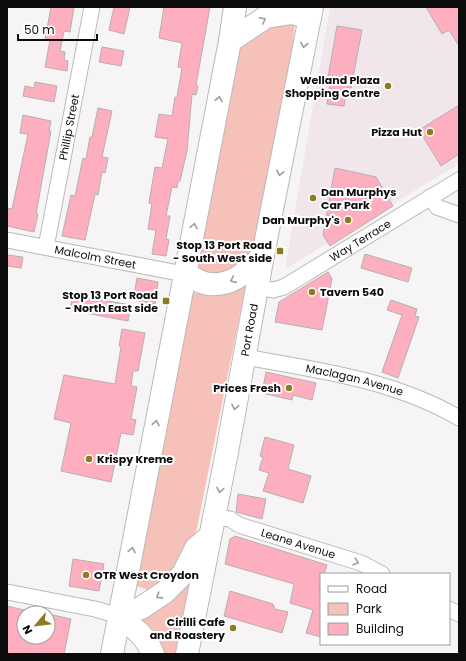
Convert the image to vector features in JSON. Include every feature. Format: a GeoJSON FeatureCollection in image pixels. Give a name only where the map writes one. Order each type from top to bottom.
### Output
{"type":"FeatureCollection","features":[{"type":"Feature","properties":{"kind":"highway"},"geometry":{"type":"LineString","coordinates":[[112,654],[230,41],[235,7]]}},
{"type":"Feature","properties":{"kind":"highway"},"geometry":{"type":"LineString","coordinates":[[230,41],[266,17],[292,12],[311,12]]}},
{"type":"Feature","properties":{"kind":"highway","name":"Port Road"},"geometry":{"type":"LineString","coordinates":[[187,654],[213,526],[263,255],[311,12]]}},
{"type":"Feature","properties":{"kind":"highway"},"geometry":{"type":"LineString","coordinates":[[184,274],[206,284],[223,284],[244,274],[263,255]]}},
{"type":"Feature","properties":{"kind":"highway"},"geometry":{"type":"LineString","coordinates":[[119,616],[140,608],[165,592],[183,574],[196,548],[213,526]]}},
{"type":"Feature","properties":{"kind":"highway"},"geometry":{"type":"LineString","coordinates":[[119,616],[147,640],[153,654]]}},
{"type":"Feature","properties":{"kind":"highway"},"geometry":{"type":"LineString","coordinates":[[134,654],[146,654]]}},
{"type":"Feature","properties":{"kind":"street","name":"Phillip Street"},"geometry":{"type":"LineString","coordinates":[[46,247],[92,7]]}},
{"type":"Feature","properties":{"kind":"street","name":"Way Terrace"},"geometry":{"type":"LineString","coordinates":[[258,286],[273,290],[284,287],[459,180]]}},
{"type":"Feature","properties":{"kind":"street"},"geometry":{"type":"LineString","coordinates":[[430,197],[437,207],[459,215]]}},
{"type":"Feature","properties":{"kind":"street","name":"Malcolm Street"},"geometry":{"type":"LineString","coordinates":[[7,240],[184,274]]}},
{"type":"Feature","properties":{"kind":"street","name":"Maclagan Avenue"},"geometry":{"type":"LineString","coordinates":[[245,357],[354,376],[435,404],[459,418]]}},
{"type":"Feature","properties":{"kind":"street","name":"Leane Avenue"},"geometry":{"type":"LineString","coordinates":[[213,526],[230,519],[239,525],[361,563],[380,573]]}},
{"type":"Feature","properties":{"kind":"street"},"geometry":{"type":"LineString","coordinates":[[7,592],[95,609],[119,616]]}},
{"type":"Feature","properties":{"kind":"shaded area","name":"Welland Plaza Shopping Centre"},"geometry":{"type":"Polygon","coordinates":[[[330,7],[459,7],[459,164],[285,269],[330,7]]]}},
{"type":"Feature","properties":{"kind":"green space"},"geometry":{"type":"Polygon","coordinates":[[[270,24],[295,24],[288,82],[262,237],[245,270],[224,280],[191,271],[232,52],[270,24]]]}},
{"type":"Feature","properties":{"kind":"green space"},"geometry":{"type":"Polygon","coordinates":[[[247,279],[197,528],[188,554],[142,605],[146,589],[137,586],[188,292],[212,295],[247,279]]]}},
{"type":"Feature","properties":{"kind":"green space"},"geometry":{"type":"Polygon","coordinates":[[[192,577],[177,654],[165,654],[155,637],[143,629],[142,616],[192,577]]]}},
{"type":"Feature","properties":{"kind":"building"},"geometry":{"type":"Polygon","coordinates":[[[51,7],[74,7],[70,32],[64,31],[60,51],[65,52],[64,60],[68,61],[67,71],[45,67],[50,40],[45,39],[51,7]]]}},
{"type":"Feature","properties":{"kind":"building"},"geometry":{"type":"Polygon","coordinates":[[[114,7],[130,7],[124,34],[109,30],[114,7]]]}},
{"type":"Feature","properties":{"kind":"building"},"geometry":{"type":"Polygon","coordinates":[[[164,7],[210,7],[196,85],[198,86],[196,95],[192,94],[187,151],[180,181],[178,181],[177,188],[172,187],[166,216],[170,216],[166,239],[169,240],[166,256],[152,254],[156,230],[148,229],[152,204],[149,203],[155,167],[162,168],[168,139],[155,137],[159,114],[172,116],[182,68],[178,67],[182,43],[159,38],[164,7]]]}},
{"type":"Feature","properties":{"kind":"building"},"geometry":{"type":"Polygon","coordinates":[[[426,7],[459,7],[459,46],[449,30],[442,34],[426,7]]]}},
{"type":"Feature","properties":{"kind":"building"},"geometry":{"type":"Polygon","coordinates":[[[337,26],[362,30],[351,88],[347,87],[344,106],[327,104],[330,84],[327,83],[337,26]]]}},
{"type":"Feature","properties":{"kind":"building"},"geometry":{"type":"Polygon","coordinates":[[[102,47],[124,51],[121,66],[99,62],[102,47]]]}},
{"type":"Feature","properties":{"kind":"building"},"geometry":{"type":"Polygon","coordinates":[[[35,82],[57,86],[54,102],[23,96],[25,86],[34,88],[35,82]]]}},
{"type":"Feature","properties":{"kind":"building"},"geometry":{"type":"Polygon","coordinates":[[[459,105],[459,154],[441,166],[419,130],[459,105]]]}},
{"type":"Feature","properties":{"kind":"building"},"geometry":{"type":"Polygon","coordinates":[[[98,108],[112,111],[102,157],[108,158],[105,173],[102,172],[98,195],[95,194],[85,240],[62,236],[71,195],[75,196],[83,158],[86,159],[98,108]]]}},
{"type":"Feature","properties":{"kind":"building"},"geometry":{"type":"Polygon","coordinates":[[[23,115],[51,121],[49,131],[51,131],[34,232],[7,226],[7,208],[12,209],[28,134],[20,133],[23,115]]]}},
{"type":"Feature","properties":{"kind":"building","name":"Dan Murphy's"},"geometry":{"type":"Polygon","coordinates":[[[335,168],[376,177],[393,206],[330,246],[323,235],[335,168]]]}},
{"type":"Feature","properties":{"kind":"building"},"geometry":{"type":"Polygon","coordinates":[[[365,254],[412,268],[408,282],[361,268],[365,254]]]}},
{"type":"Feature","properties":{"kind":"building"},"geometry":{"type":"Polygon","coordinates":[[[7,255],[23,257],[21,268],[7,266],[7,255]]]}},
{"type":"Feature","properties":{"kind":"building","name":"Tavern 540"},"geometry":{"type":"Polygon","coordinates":[[[328,272],[332,279],[322,330],[275,322],[279,302],[328,272]]]}},
{"type":"Feature","properties":{"kind":"building"},"geometry":{"type":"Polygon","coordinates":[[[137,278],[158,282],[155,304],[133,300],[137,278]]]}},
{"type":"Feature","properties":{"kind":"building"},"geometry":{"type":"Polygon","coordinates":[[[73,295],[131,305],[128,321],[70,310],[73,295]]]}},
{"type":"Feature","properties":{"kind":"building"},"geometry":{"type":"Polygon","coordinates":[[[391,300],[417,309],[415,316],[419,317],[398,378],[382,372],[402,315],[387,310],[391,300]]]}},
{"type":"Feature","properties":{"kind":"building"},"geometry":{"type":"Polygon","coordinates":[[[122,329],[145,333],[138,371],[133,371],[131,386],[137,387],[131,419],[136,420],[133,435],[121,433],[111,482],[61,471],[71,423],[54,419],[64,375],[115,384],[121,347],[119,346],[122,329]]]}},
{"type":"Feature","properties":{"kind":"building","name":"Prices Fresh"},"geometry":{"type":"Polygon","coordinates":[[[266,372],[316,383],[312,400],[293,395],[292,400],[262,393],[266,372]]]}},
{"type":"Feature","properties":{"kind":"building"},"geometry":{"type":"Polygon","coordinates":[[[265,437],[294,445],[288,469],[311,476],[303,503],[263,491],[269,473],[259,470],[263,457],[260,456],[265,437]]]}},
{"type":"Feature","properties":{"kind":"building"},"geometry":{"type":"Polygon","coordinates":[[[238,494],[266,499],[262,519],[236,512],[238,494]]]}},
{"type":"Feature","properties":{"kind":"building"},"geometry":{"type":"Polygon","coordinates":[[[235,536],[327,565],[324,573],[320,573],[320,637],[306,633],[313,610],[290,603],[294,584],[225,564],[230,539],[235,536]]]}},
{"type":"Feature","properties":{"kind":"building","name":"OTR West Croydon"},"geometry":{"type":"Polygon","coordinates":[[[73,559],[104,564],[99,591],[69,586],[73,559]]]}},
{"type":"Feature","properties":{"kind":"building"},"geometry":{"type":"Polygon","coordinates":[[[230,591],[273,604],[275,609],[288,612],[282,633],[224,616],[230,591]]]}},
{"type":"Feature","properties":{"kind":"building"},"geometry":{"type":"Polygon","coordinates":[[[7,606],[16,608],[16,645],[56,645],[56,616],[71,619],[64,654],[7,654],[7,606]]]}},
{"type":"Feature","properties":{"kind":"place","name":"Welland Plaza Shopping Centre"},"geometry":{"type":"Point","coordinates":[388,86]}},
{"type":"Feature","properties":{"kind":"place","name":"Pizza Hut"},"geometry":{"type":"Point","coordinates":[430,132]}},
{"type":"Feature","properties":{"kind":"place","name":"Dan Murphys Car Park"},"geometry":{"type":"Point","coordinates":[313,198]}},
{"type":"Feature","properties":{"kind":"place","name":"Dan Murphy's"},"geometry":{"type":"Point","coordinates":[348,220]}},
{"type":"Feature","properties":{"kind":"place","name":"Stop 13 Port Road - South West side"},"geometry":{"type":"Point","coordinates":[280,251]}},
{"type":"Feature","properties":{"kind":"place","name":"Tavern 540"},"geometry":{"type":"Point","coordinates":[312,292]}},
{"type":"Feature","properties":{"kind":"place","name":"Stop 13 Port Road - North East side"},"geometry":{"type":"Point","coordinates":[166,301]}},
{"type":"Feature","properties":{"kind":"place","name":"Prices Fresh"},"geometry":{"type":"Point","coordinates":[289,388]}},
{"type":"Feature","properties":{"kind":"place","name":"Krispy Kreme"},"geometry":{"type":"Point","coordinates":[89,459]}},
{"type":"Feature","properties":{"kind":"place","name":"OTR West Croydon"},"geometry":{"type":"Point","coordinates":[86,575]}},
{"type":"Feature","properties":{"kind":"place","name":"Cirilli Cafe and Roastery"},"geometry":{"type":"Point","coordinates":[233,628]}}]}
